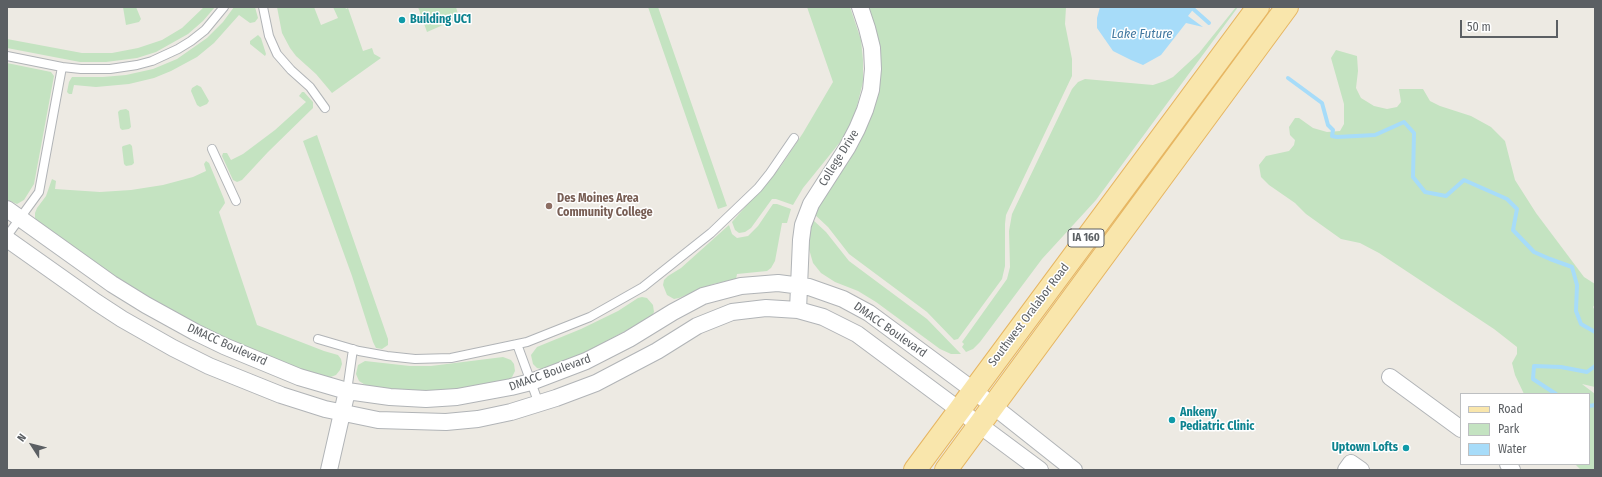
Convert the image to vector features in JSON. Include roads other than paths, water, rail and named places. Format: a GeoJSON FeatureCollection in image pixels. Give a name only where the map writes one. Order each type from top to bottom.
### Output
{"type":"FeatureCollection","features":[{"type":"Feature","properties":{"kind":"main road","name":"Southwest Oralabor Road"},"geometry":{"type":"LineString","coordinates":[[915,470],[1258,7]]}},
{"type":"Feature","properties":{"kind":"main road","name":"Southwest Oralabor Road"},"geometry":{"type":"LineString","coordinates":[[946,470],[1287,7]]}},
{"type":"Feature","properties":{"kind":"street","name":"College Drive"},"geometry":{"type":"LineString","coordinates":[[798,310],[800,286],[800,240],[803,225],[811,204],[847,148],[857,129],[871,90],[872,48],[860,7]]}},
{"type":"Feature","properties":{"kind":"street","name":"DMACC Boulevard"},"geometry":{"type":"LineString","coordinates":[[14,214],[112,284],[184,326],[224,346],[284,371],[347,391],[390,397],[432,398],[478,394],[531,382],[586,361],[608,350],[703,296],[741,286],[778,283],[800,286],[833,295],[860,308],[886,325],[973,390],[1074,470]]}},
{"type":"Feature","properties":{"kind":"street","name":"DMACC Boulevard"},"geometry":{"type":"LineString","coordinates":[[7,237],[96,302],[173,348],[210,366],[261,387],[342,414],[385,420],[446,422],[478,419],[511,412],[576,391],[617,373],[657,351],[697,326],[732,312],[750,309],[786,308],[798,310],[828,319],[857,334],[1040,470]]}},
{"type":"Feature","properties":{"kind":"street"},"geometry":{"type":"LineString","coordinates":[[1390,377],[1460,428]]}},
{"type":"Feature","properties":{"kind":"street"},"geometry":{"type":"LineString","coordinates":[[328,470],[347,391]]}},
{"type":"Feature","properties":{"kind":"street"},"geometry":{"type":"LineString","coordinates":[[1346,470],[1351,463],[1361,470]]}},
{"type":"Feature","properties":{"kind":"lane"},"geometry":{"type":"LineString","coordinates":[[7,56],[81,70],[110,69],[137,65],[152,61],[191,41],[205,30],[224,7]]}},
{"type":"Feature","properties":{"kind":"lane"},"geometry":{"type":"LineString","coordinates":[[263,7],[269,36],[277,54],[313,91],[325,108]]}},
{"type":"Feature","properties":{"kind":"lane"},"geometry":{"type":"LineString","coordinates":[[7,237],[14,214],[39,192],[62,67]]}},
{"type":"Feature","properties":{"kind":"lane"},"geometry":{"type":"LineString","coordinates":[[318,339],[353,349],[387,356],[432,359],[451,358],[517,344],[590,317],[643,287],[711,233],[758,188],[794,138]]}},
{"type":"Feature","properties":{"kind":"lane"},"geometry":{"type":"LineString","coordinates":[[212,149],[236,201]]}},
{"type":"Feature","properties":{"kind":"lane"},"geometry":{"type":"LineString","coordinates":[[517,344],[538,404]]}},
{"type":"Feature","properties":{"kind":"lane"},"geometry":{"type":"LineString","coordinates":[[347,391],[353,349]]}},
{"type":"Feature","properties":{"kind":"water","name":"Lake Future"},"geometry":{"type":"Polygon","coordinates":[[[1100,7],[1195,7],[1188,16],[1203,27],[1186,23],[1161,55],[1143,65],[1113,51],[1097,28],[1097,18],[1100,7]]]}},
{"type":"Feature","properties":{"kind":"waterway"},"geometry":{"type":"LineString","coordinates":[[1191,7],[1209,23]]}},
{"type":"Feature","properties":{"kind":"waterway"},"geometry":{"type":"LineString","coordinates":[[1288,78],[1322,103],[1328,125],[1333,130],[1332,136],[1375,135],[1404,122],[1414,133],[1413,177],[1425,192],[1446,196],[1464,180],[1507,199],[1517,209],[1513,230],[1534,252],[1572,267],[1577,285],[1576,311],[1581,324],[1595,332]]}},
{"type":"Feature","properties":{"kind":"waterway"},"geometry":{"type":"LineString","coordinates":[[1554,393],[1533,379],[1534,366],[1561,367],[1587,372],[1595,366]]}},
{"type":"Feature","properties":{"kind":"waterway"},"geometry":{"type":"LineString","coordinates":[[1590,406],[1595,405]]}},
{"type":"Feature","properties":{"kind":"place","name":"Building UC1"},"geometry":{"type":"Point","coordinates":[402,20]}},
{"type":"Feature","properties":{"kind":"place","name":"Des Moines Area Community College"},"geometry":{"type":"Point","coordinates":[549,206]}},
{"type":"Feature","properties":{"kind":"place","name":"Ankeny Pediatric Clinic"},"geometry":{"type":"Point","coordinates":[1172,420]}},
{"type":"Feature","properties":{"kind":"place","name":"Uptown Lofts"},"geometry":{"type":"Point","coordinates":[1406,448]}}]}
